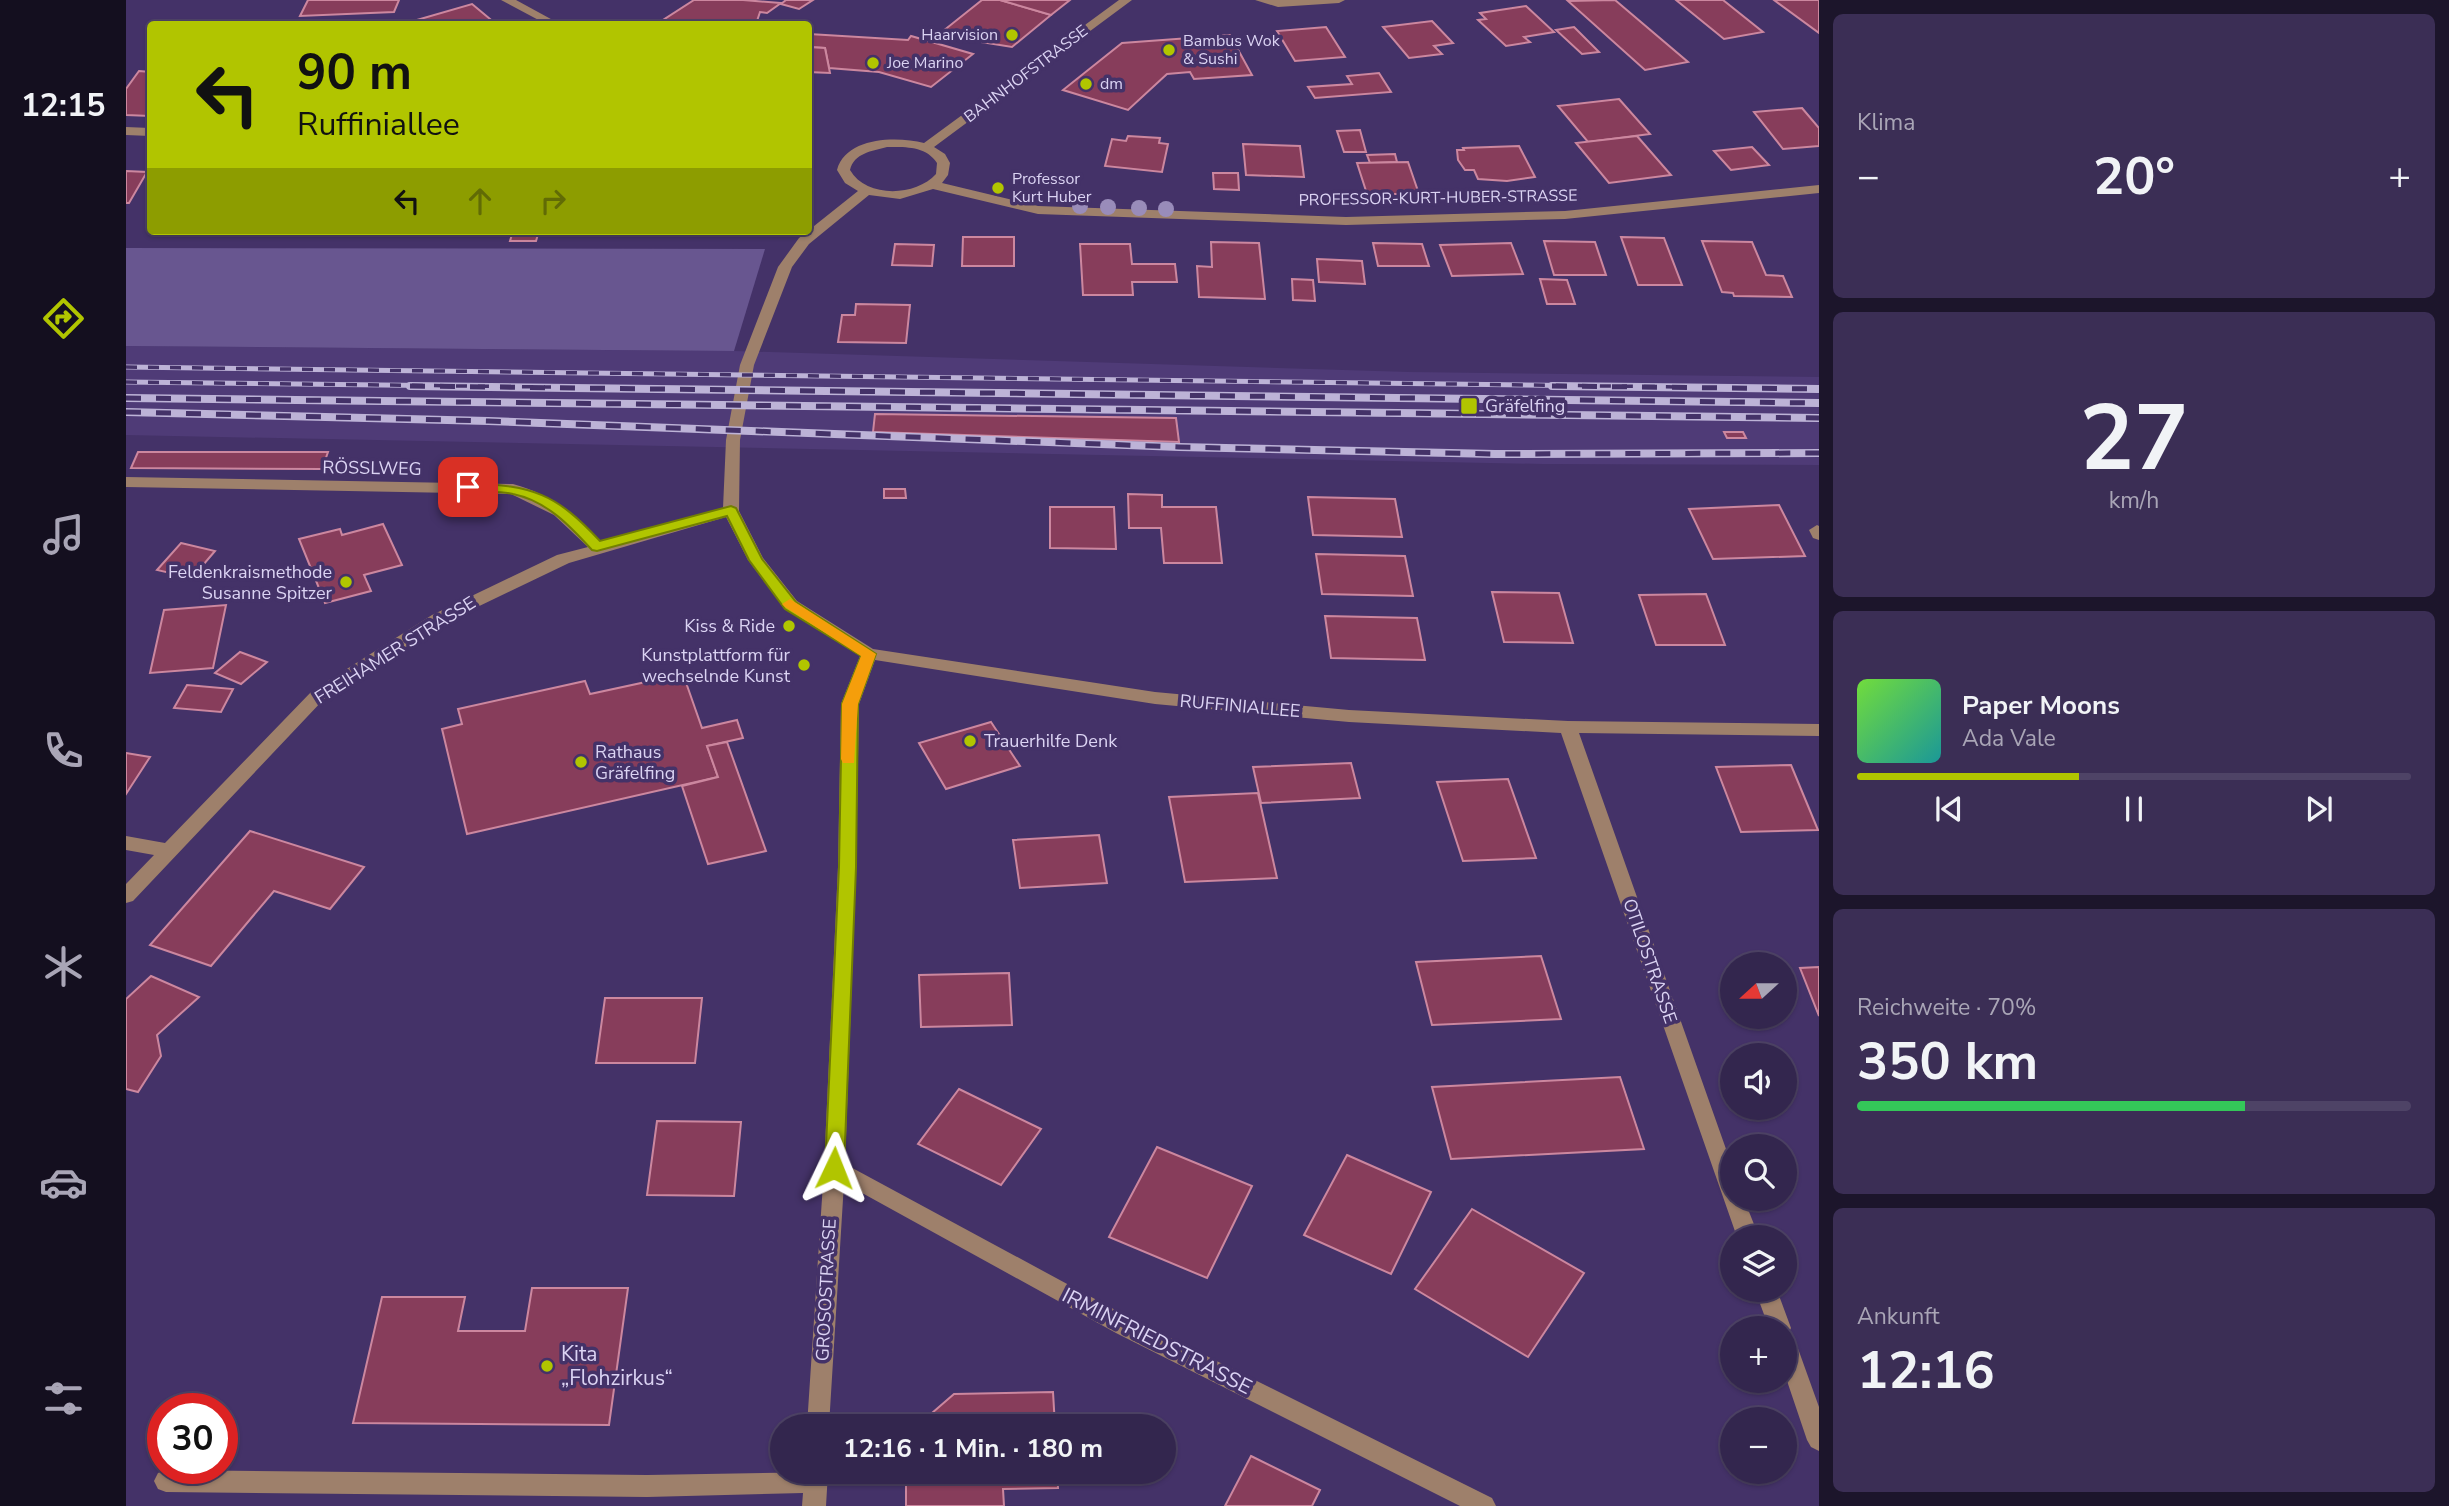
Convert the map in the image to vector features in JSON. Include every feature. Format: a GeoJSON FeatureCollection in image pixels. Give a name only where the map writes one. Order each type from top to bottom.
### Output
{"type":"FeatureCollection","features":[{"type":"Feature","properties":{"kind":"street"},"geometry":{"type":"LineString","coordinates":[[507,0],[548,21]]}},
{"type":"Feature","properties":{"kind":"street","name":"BAHNHOFSTRASSE"},"geometry":{"type":"LineString","coordinates":[[926,148],[1126,0]]}},
{"type":"Feature","properties":{"kind":"street"},"geometry":{"type":"LineString","coordinates":[[1261,0],[1278,4],[1339,0]]}},
{"type":"Feature","properties":{"kind":"street"},"geometry":{"type":"LineString","coordinates":[[126,131],[147,132]]}},
{"type":"Feature","properties":{"kind":"street"},"geometry":{"type":"LineString","coordinates":[[887,143],[926,148],[944,161],[945,170],[933,185],[901,194],[866,191],[845,178],[842,169],[853,153],[868,146],[887,143]]}},
{"type":"Feature","properties":{"kind":"street","name":"PROFESSOR-KURT-HUBER-STRASSE"},"geometry":{"type":"LineString","coordinates":[[933,185],[1038,210],[1346,221],[1565,215],[1819,189]]}},
{"type":"Feature","properties":{"kind":"street"},"geometry":{"type":"LineString","coordinates":[[812,235],[866,191]]}},
{"type":"Feature","properties":{"kind":"street"},"geometry":{"type":"LineString","coordinates":[[731,511],[733,440],[747,365],[785,267],[811,235]]}},
{"type":"Feature","properties":{"kind":"street","name":"RÖSSLWEG"},"geometry":{"type":"LineString","coordinates":[[126,482],[513,489],[535,496],[568,515],[597,547]]}},
{"type":"Feature","properties":{"kind":"street","name":"FREIHAMER STRASSE"},"geometry":{"type":"LineString","coordinates":[[126,896],[318,695],[438,619],[550,565],[597,547],[731,511]]}},
{"type":"Feature","properties":{"kind":"street","name":"RUFFINIALLEE"},"geometry":{"type":"LineString","coordinates":[[731,511],[756,560],[791,605],[869,654],[1155,698],[1349,716],[1568,727],[1819,730]]}},
{"type":"Feature","properties":{"kind":"street","name":"GROSOSTRASSE"},"geometry":{"type":"LineString","coordinates":[[819,1414],[834,1168],[847,867],[850,704],[869,654]]}},
{"type":"Feature","properties":{"kind":"street","name":"OTILOSTRASSE"},"geometry":{"type":"LineString","coordinates":[[1568,727],[1720,1160]]}},
{"type":"Feature","properties":{"kind":"street"},"geometry":{"type":"LineString","coordinates":[[126,843],[171,850]]}},
{"type":"Feature","properties":{"kind":"street","name":"IRMINFRIEDSTRASSE"},"geometry":{"type":"LineString","coordinates":[[834,1168],[1124,1326],[1483,1506]]}},
{"type":"Feature","properties":{"kind":"street"},"geometry":{"type":"LineString","coordinates":[[1797,1377],[1819,1440]]}},
{"type":"Feature","properties":{"kind":"street"},"geometry":{"type":"LineString","coordinates":[[238,1482],[647,1486],[770,1479]]}},
{"type":"Feature","properties":{"kind":"street"},"geometry":{"type":"LineString","coordinates":[[814,1506],[815,1484]]}},
{"type":"Feature","properties":{"kind":"shaded area"},"geometry":{"type":"Polygon","coordinates":[[[126,248],[765,249],[734,351],[126,346],[126,248]]]}},
{"type":"Feature","properties":{"kind":"shaded area"},"geometry":{"type":"Polygon","coordinates":[[[126,346],[734,351],[1409,372],[1819,377],[1819,465],[1543,464],[126,435],[126,346]]]}},
{"type":"Feature","properties":{"kind":"building"},"geometry":{"type":"Polygon","coordinates":[[[308,0],[399,0],[394,12],[300,16],[308,0]]]}},
{"type":"Feature","properties":{"kind":"building"},"geometry":{"type":"Polygon","coordinates":[[[694,0],[781,3],[767,13],[760,12],[757,21],[662,21],[694,0]]]}},
{"type":"Feature","properties":{"kind":"building"},"geometry":{"type":"Polygon","coordinates":[[[786,0],[813,0],[799,9],[781,4],[786,0]]]}},
{"type":"Feature","properties":{"kind":"building"},"geometry":{"type":"Polygon","coordinates":[[[982,0],[1000,0],[1051,15],[1012,47],[938,35],[982,0]]]}},
{"type":"Feature","properties":{"kind":"building"},"geometry":{"type":"Polygon","coordinates":[[[1000,0],[1070,0],[1051,15],[1000,0]]]}},
{"type":"Feature","properties":{"kind":"building"},"geometry":{"type":"Polygon","coordinates":[[[1615,0],[1688,62],[1645,70],[1568,1],[1615,0]]]}},
{"type":"Feature","properties":{"kind":"building"},"geometry":{"type":"Polygon","coordinates":[[[1676,0],[1723,0],[1763,32],[1724,39],[1676,0]]]}},
{"type":"Feature","properties":{"kind":"building"},"geometry":{"type":"Polygon","coordinates":[[[1774,0],[1819,0],[1819,33],[1774,0]]]}},
{"type":"Feature","properties":{"kind":"building"},"geometry":{"type":"Polygon","coordinates":[[[472,4],[492,21],[413,21],[472,4]]]}},
{"type":"Feature","properties":{"kind":"building"},"geometry":{"type":"Polygon","coordinates":[[[1526,6],[1554,32],[1524,37],[1530,42],[1506,46],[1478,20],[1486,19],[1480,13],[1526,6]]]}},
{"type":"Feature","properties":{"kind":"building"},"geometry":{"type":"Polygon","coordinates":[[[1432,21],[1453,43],[1434,46],[1442,54],[1409,58],[1383,27],[1432,21]]]}},
{"type":"Feature","properties":{"kind":"building"},"geometry":{"type":"Polygon","coordinates":[[[1326,27],[1345,57],[1295,61],[1277,31],[1326,27]]]}},
{"type":"Feature","properties":{"kind":"building"},"geometry":{"type":"Polygon","coordinates":[[[1574,27],[1599,52],[1582,54],[1556,30],[1574,27]]]}},
{"type":"Feature","properties":{"kind":"building"},"geometry":{"type":"Polygon","coordinates":[[[812,34],[908,40],[911,36],[973,54],[931,87],[879,72],[829,68],[825,48],[812,47],[812,34]]]}},
{"type":"Feature","properties":{"kind":"building"},"geometry":{"type":"Polygon","coordinates":[[[1230,35],[1252,75],[1194,79],[1190,72],[1167,74],[1128,110],[1063,90],[1122,43],[1230,35]]]}},
{"type":"Feature","properties":{"kind":"building"},"geometry":{"type":"Polygon","coordinates":[[[812,47],[825,48],[830,73],[812,72],[812,47]]]}},
{"type":"Feature","properties":{"kind":"building"},"geometry":{"type":"Polygon","coordinates":[[[139,71],[147,72],[147,116],[126,115],[126,89],[139,71]]]}},
{"type":"Feature","properties":{"kind":"building"},"geometry":{"type":"Polygon","coordinates":[[[1379,73],[1391,92],[1315,98],[1308,87],[1352,84],[1347,76],[1379,73]]]}},
{"type":"Feature","properties":{"kind":"building"},"geometry":{"type":"Polygon","coordinates":[[[1619,99],[1650,134],[1588,142],[1558,106],[1619,99]]]}},
{"type":"Feature","properties":{"kind":"building"},"geometry":{"type":"Polygon","coordinates":[[[1802,108],[1819,128],[1819,146],[1783,149],[1754,112],[1802,108]]]}},
{"type":"Feature","properties":{"kind":"building"},"geometry":{"type":"Polygon","coordinates":[[[1360,130],[1366,152],[1344,152],[1337,131],[1360,130]]]}},
{"type":"Feature","properties":{"kind":"building"},"geometry":{"type":"Polygon","coordinates":[[[1128,136],[1160,138],[1159,143],[1168,144],[1162,172],[1105,166],[1112,139],[1126,141],[1128,136]]]}},
{"type":"Feature","properties":{"kind":"building"},"geometry":{"type":"Polygon","coordinates":[[[1637,136],[1671,175],[1609,183],[1576,143],[1637,136]]]}},
{"type":"Feature","properties":{"kind":"building"},"geometry":{"type":"Polygon","coordinates":[[[1243,144],[1300,146],[1304,177],[1246,175],[1243,144]]]}},
{"type":"Feature","properties":{"kind":"building"},"geometry":{"type":"Polygon","coordinates":[[[1519,146],[1535,177],[1507,181],[1478,179],[1474,170],[1465,170],[1458,160],[1457,150],[1464,150],[1463,148],[1519,146]]]}},
{"type":"Feature","properties":{"kind":"building"},"geometry":{"type":"Polygon","coordinates":[[[1752,147],[1769,165],[1731,170],[1714,151],[1752,147]]]}},
{"type":"Feature","properties":{"kind":"building"},"geometry":{"type":"Polygon","coordinates":[[[1395,154],[1397,162],[1370,163],[1367,155],[1395,154]]]}},
{"type":"Feature","properties":{"kind":"building"},"geometry":{"type":"Polygon","coordinates":[[[1408,162],[1419,194],[1367,194],[1357,163],[1408,162]]]}},
{"type":"Feature","properties":{"kind":"building"},"geometry":{"type":"Polygon","coordinates":[[[126,171],[147,172],[129,203],[126,203],[126,171]]]}},
{"type":"Feature","properties":{"kind":"building"},"geometry":{"type":"Polygon","coordinates":[[[1213,173],[1238,173],[1239,190],[1214,189],[1213,173]]]}},
{"type":"Feature","properties":{"kind":"building"},"geometry":{"type":"Polygon","coordinates":[[[512,235],[538,235],[536,241],[510,241],[512,235]]]}},
{"type":"Feature","properties":{"kind":"building"},"geometry":{"type":"Polygon","coordinates":[[[963,237],[1014,237],[1014,266],[962,266],[963,237]]]}},
{"type":"Feature","properties":{"kind":"building"},"geometry":{"type":"Polygon","coordinates":[[[1621,237],[1664,238],[1682,285],[1638,285],[1621,237]]]}},
{"type":"Feature","properties":{"kind":"building"},"geometry":{"type":"Polygon","coordinates":[[[1544,241],[1595,242],[1606,275],[1554,275],[1544,241]]]}},
{"type":"Feature","properties":{"kind":"building"},"geometry":{"type":"Polygon","coordinates":[[[1702,241],[1752,242],[1766,275],[1783,276],[1792,297],[1734,296],[1733,293],[1722,292],[1702,241]]]}},
{"type":"Feature","properties":{"kind":"building"},"geometry":{"type":"Polygon","coordinates":[[[1211,242],[1259,243],[1265,299],[1199,297],[1197,266],[1212,267],[1211,242]]]}},
{"type":"Feature","properties":{"kind":"building"},"geometry":{"type":"Polygon","coordinates":[[[1373,243],[1422,244],[1429,266],[1378,266],[1373,243]]]}},
{"type":"Feature","properties":{"kind":"building"},"geometry":{"type":"Polygon","coordinates":[[[1511,243],[1523,274],[1452,276],[1440,245],[1511,243]]]}},
{"type":"Feature","properties":{"kind":"building"},"geometry":{"type":"Polygon","coordinates":[[[895,244],[934,245],[932,266],[892,265],[895,244]]]}},
{"type":"Feature","properties":{"kind":"building"},"geometry":{"type":"Polygon","coordinates":[[[1080,244],[1130,244],[1132,264],[1175,264],[1177,282],[1132,282],[1133,295],[1083,295],[1080,244]]]}},
{"type":"Feature","properties":{"kind":"building"},"geometry":{"type":"Polygon","coordinates":[[[1317,259],[1362,261],[1365,284],[1319,282],[1317,259]]]}},
{"type":"Feature","properties":{"kind":"building"},"geometry":{"type":"Polygon","coordinates":[[[1292,279],[1313,280],[1315,301],[1293,300],[1292,279]]]}},
{"type":"Feature","properties":{"kind":"building"},"geometry":{"type":"Polygon","coordinates":[[[1540,279],[1567,280],[1575,304],[1547,304],[1540,279]]]}},
{"type":"Feature","properties":{"kind":"building"},"geometry":{"type":"Polygon","coordinates":[[[856,304],[910,305],[906,343],[838,342],[842,315],[855,315],[856,304]]]}},
{"type":"Feature","properties":{"kind":"building"},"geometry":{"type":"Polygon","coordinates":[[[875,414],[1176,418],[1179,442],[873,432],[875,414]]]}},
{"type":"Feature","properties":{"kind":"building"},"geometry":{"type":"Polygon","coordinates":[[[1724,432],[1743,432],[1746,438],[1727,438],[1724,432]]]}},
{"type":"Feature","properties":{"kind":"building"},"geometry":{"type":"Polygon","coordinates":[[[138,452],[328,452],[322,469],[131,468],[138,452]]]}},
{"type":"Feature","properties":{"kind":"building"},"geometry":{"type":"Polygon","coordinates":[[[884,489],[905,489],[906,498],[884,498],[884,489]]]}},
{"type":"Feature","properties":{"kind":"building"},"geometry":{"type":"Polygon","coordinates":[[[1128,494],[1162,495],[1162,507],[1216,507],[1222,563],[1164,563],[1161,528],[1129,528],[1128,494]]]}},
{"type":"Feature","properties":{"kind":"building"},"geometry":{"type":"Polygon","coordinates":[[[1308,497],[1395,499],[1402,537],[1313,535],[1308,497]]]}},
{"type":"Feature","properties":{"kind":"building"},"geometry":{"type":"Polygon","coordinates":[[[1779,505],[1805,556],[1713,559],[1689,509],[1779,505]]]}},
{"type":"Feature","properties":{"kind":"building"},"geometry":{"type":"Polygon","coordinates":[[[1050,507],[1114,507],[1116,549],[1050,548],[1050,507]]]}},
{"type":"Feature","properties":{"kind":"building"},"geometry":{"type":"Polygon","coordinates":[[[383,524],[402,565],[364,575],[371,591],[325,603],[299,539],[340,529],[342,535],[383,524]]]}},
{"type":"Feature","properties":{"kind":"building"},"geometry":{"type":"Polygon","coordinates":[[[181,543],[215,551],[192,578],[157,570],[181,543]]]}},
{"type":"Feature","properties":{"kind":"building"},"geometry":{"type":"Polygon","coordinates":[[[1316,554],[1405,556],[1413,596],[1322,594],[1316,554]]]}},
{"type":"Feature","properties":{"kind":"building"},"geometry":{"type":"Polygon","coordinates":[[[1492,592],[1559,593],[1573,643],[1504,642],[1492,592]]]}},
{"type":"Feature","properties":{"kind":"building"},"geometry":{"type":"Polygon","coordinates":[[[1706,594],[1725,645],[1656,645],[1639,595],[1706,594]]]}},
{"type":"Feature","properties":{"kind":"building"},"geometry":{"type":"Polygon","coordinates":[[[226,605],[213,668],[150,673],[164,610],[226,605]]]}},
{"type":"Feature","properties":{"kind":"building"},"geometry":{"type":"Polygon","coordinates":[[[1325,616],[1417,618],[1425,660],[1331,658],[1325,616]]]}},
{"type":"Feature","properties":{"kind":"building"},"geometry":{"type":"Polygon","coordinates":[[[240,652],[267,662],[241,684],[215,673],[240,652]]]}},
{"type":"Feature","properties":{"kind":"building","name":"Rathaus Gräfelfing"},"geometry":{"type":"Polygon","coordinates":[[[683,674],[702,728],[737,720],[743,738],[707,746],[718,777],[467,834],[442,729],[462,724],[458,709],[585,681],[590,694],[683,674]]]}},
{"type":"Feature","properties":{"kind":"building"},"geometry":{"type":"Polygon","coordinates":[[[187,685],[233,689],[221,712],[174,708],[187,685]]]}},
{"type":"Feature","properties":{"kind":"building"},"geometry":{"type":"Polygon","coordinates":[[[991,722],[1020,766],[946,789],[919,743],[991,722]]]}},
{"type":"Feature","properties":{"kind":"building"},"geometry":{"type":"Polygon","coordinates":[[[727,742],[766,851],[708,864],[682,786],[718,777],[707,746],[727,742]]]}},
{"type":"Feature","properties":{"kind":"building"},"geometry":{"type":"Polygon","coordinates":[[[126,753],[150,757],[126,794],[126,753]]]}},
{"type":"Feature","properties":{"kind":"building"},"geometry":{"type":"Polygon","coordinates":[[[1351,763],[1360,798],[1261,803],[1253,767],[1351,763]]]}},
{"type":"Feature","properties":{"kind":"building"},"geometry":{"type":"Polygon","coordinates":[[[1791,765],[1818,830],[1741,832],[1716,767],[1791,765]]]}},
{"type":"Feature","properties":{"kind":"building"},"geometry":{"type":"Polygon","coordinates":[[[1508,779],[1536,858],[1463,861],[1437,782],[1508,779]]]}},
{"type":"Feature","properties":{"kind":"building"},"geometry":{"type":"Polygon","coordinates":[[[1258,793],[1277,878],[1185,882],[1169,797],[1258,793]]]}},
{"type":"Feature","properties":{"kind":"building"},"geometry":{"type":"Polygon","coordinates":[[[250,831],[364,867],[330,909],[274,891],[211,966],[150,945],[250,831]]]}},
{"type":"Feature","properties":{"kind":"building"},"geometry":{"type":"Polygon","coordinates":[[[1099,835],[1107,883],[1020,888],[1013,840],[1099,835]]]}},
{"type":"Feature","properties":{"kind":"building"},"geometry":{"type":"Polygon","coordinates":[[[1541,956],[1561,1019],[1432,1025],[1416,962],[1541,956]]]}},
{"type":"Feature","properties":{"kind":"building"},"geometry":{"type":"Polygon","coordinates":[[[1819,967],[1819,1016],[1800,968],[1819,967]]]}},
{"type":"Feature","properties":{"kind":"building"},"geometry":{"type":"Polygon","coordinates":[[[1009,973],[1012,1025],[921,1027],[919,975],[1009,973]]]}},
{"type":"Feature","properties":{"kind":"building"},"geometry":{"type":"Polygon","coordinates":[[[151,976],[199,997],[157,1035],[161,1056],[138,1092],[126,1089],[126,999],[151,976]]]}},
{"type":"Feature","properties":{"kind":"building"},"geometry":{"type":"Polygon","coordinates":[[[605,998],[702,998],[695,1063],[596,1063],[605,998]]]}},
{"type":"Feature","properties":{"kind":"building"},"geometry":{"type":"Polygon","coordinates":[[[1620,1077],[1644,1149],[1451,1159],[1432,1087],[1620,1077]]]}},
{"type":"Feature","properties":{"kind":"building"},"geometry":{"type":"Polygon","coordinates":[[[959,1089],[1041,1129],[1001,1185],[918,1144],[959,1089]]]}},
{"type":"Feature","properties":{"kind":"building"},"geometry":{"type":"Polygon","coordinates":[[[657,1121],[741,1122],[734,1196],[647,1195],[657,1121]]]}},
{"type":"Feature","properties":{"kind":"building"},"geometry":{"type":"Polygon","coordinates":[[[1157,1147],[1252,1186],[1207,1278],[1109,1237],[1157,1147]]]}},
{"type":"Feature","properties":{"kind":"building"},"geometry":{"type":"Polygon","coordinates":[[[1347,1155],[1431,1192],[1391,1274],[1304,1235],[1347,1155]]]}},
{"type":"Feature","properties":{"kind":"building"},"geometry":{"type":"Polygon","coordinates":[[[1472,1209],[1584,1273],[1528,1357],[1415,1289],[1472,1209]]]}},
{"type":"Feature","properties":{"kind":"building"},"geometry":{"type":"Polygon","coordinates":[[[532,1288],[628,1288],[609,1425],[353,1423],[382,1297],[465,1297],[458,1331],[525,1331],[532,1288]]]}},
{"type":"Feature","properties":{"kind":"building"},"geometry":{"type":"Polygon","coordinates":[[[1053,1392],[1054,1414],[931,1414],[954,1394],[1053,1392]]]}},
{"type":"Feature","properties":{"kind":"building"},"geometry":{"type":"Polygon","coordinates":[[[1251,1456],[1320,1490],[1312,1506],[1225,1506],[1251,1456]]]}},
{"type":"Feature","properties":{"kind":"building"},"geometry":{"type":"Polygon","coordinates":[[[906,1484],[1058,1484],[1058,1488],[1003,1489],[1004,1506],[906,1506],[906,1484]]]}},
{"type":"Feature","properties":{"kind":"railway"},"geometry":{"type":"LineString","coordinates":[[126,367],[1686,387]]}},
{"type":"Feature","properties":{"kind":"railway"},"geometry":{"type":"LineString","coordinates":[[126,382],[551,387]]}},
{"type":"Feature","properties":{"kind":"railway"},"geometry":{"type":"LineString","coordinates":[[410,386],[1819,403]]}},
{"type":"Feature","properties":{"kind":"railway"},"geometry":{"type":"LineString","coordinates":[[1552,386],[1819,389]]}},
{"type":"Feature","properties":{"kind":"railway"},"geometry":{"type":"LineString","coordinates":[[126,398],[1819,418]]}},
{"type":"Feature","properties":{"kind":"railway"},"geometry":{"type":"LineString","coordinates":[[126,412],[488,421],[1179,447],[1495,454],[1819,453]]}},
{"type":"Feature","properties":{"kind":"slow traffic"},"geometry":{"type":"LineString","coordinates":[[790,604],[819,625],[869,654],[850,704],[849,759]]}},
{"type":"Feature","properties":{"kind":"place","name":"Haarvision"},"geometry":{"type":"Point","coordinates":[1012,35]}},
{"type":"Feature","properties":{"kind":"place","name":"Bambus Wok & Sushi"},"geometry":{"type":"Point","coordinates":[1169,50]}},
{"type":"Feature","properties":{"kind":"place","name":"Joe Marino"},"geometry":{"type":"Point","coordinates":[873,63]}},
{"type":"Feature","properties":{"kind":"place","name":"dm"},"geometry":{"type":"Point","coordinates":[1086,84]}},
{"type":"Feature","properties":{"kind":"place","name":"Professor Kurt Huber"},"geometry":{"type":"Point","coordinates":[998,188]}},
{"type":"Feature","properties":{"kind":"place","name":"Gräfelfing"},"geometry":{"type":"Point","coordinates":[1469,406]}},
{"type":"Feature","properties":{"kind":"place","name":"Feldenkraismethode Susanne Spitzer"},"geometry":{"type":"Point","coordinates":[346,582]}},
{"type":"Feature","properties":{"kind":"place","name":"Kiss & Ride"},"geometry":{"type":"Point","coordinates":[789,626]}},
{"type":"Feature","properties":{"kind":"place","name":"Kunstplattform für wechselnde Kunst"},"geometry":{"type":"Point","coordinates":[804,665]}},
{"type":"Feature","properties":{"kind":"place","name":"Trauerhilfe Denk"},"geometry":{"type":"Point","coordinates":[970,741]}},
{"type":"Feature","properties":{"kind":"place","name":"Rathaus Gräfelfing"},"geometry":{"type":"Point","coordinates":[581,762]}},
{"type":"Feature","properties":{"kind":"place","name":"Kita „Flohzirkus“"},"geometry":{"type":"Point","coordinates":[547,1366]}},
{"type":"Feature","properties":{"kind":"route"},"geometry":{"type":"LineString","coordinates":[[468,487],[513,489],[535,496],[568,515],[597,547],[731,511],[756,560],[791,605],[869,654],[850,704],[847,867],[834,1168]]}}]}
